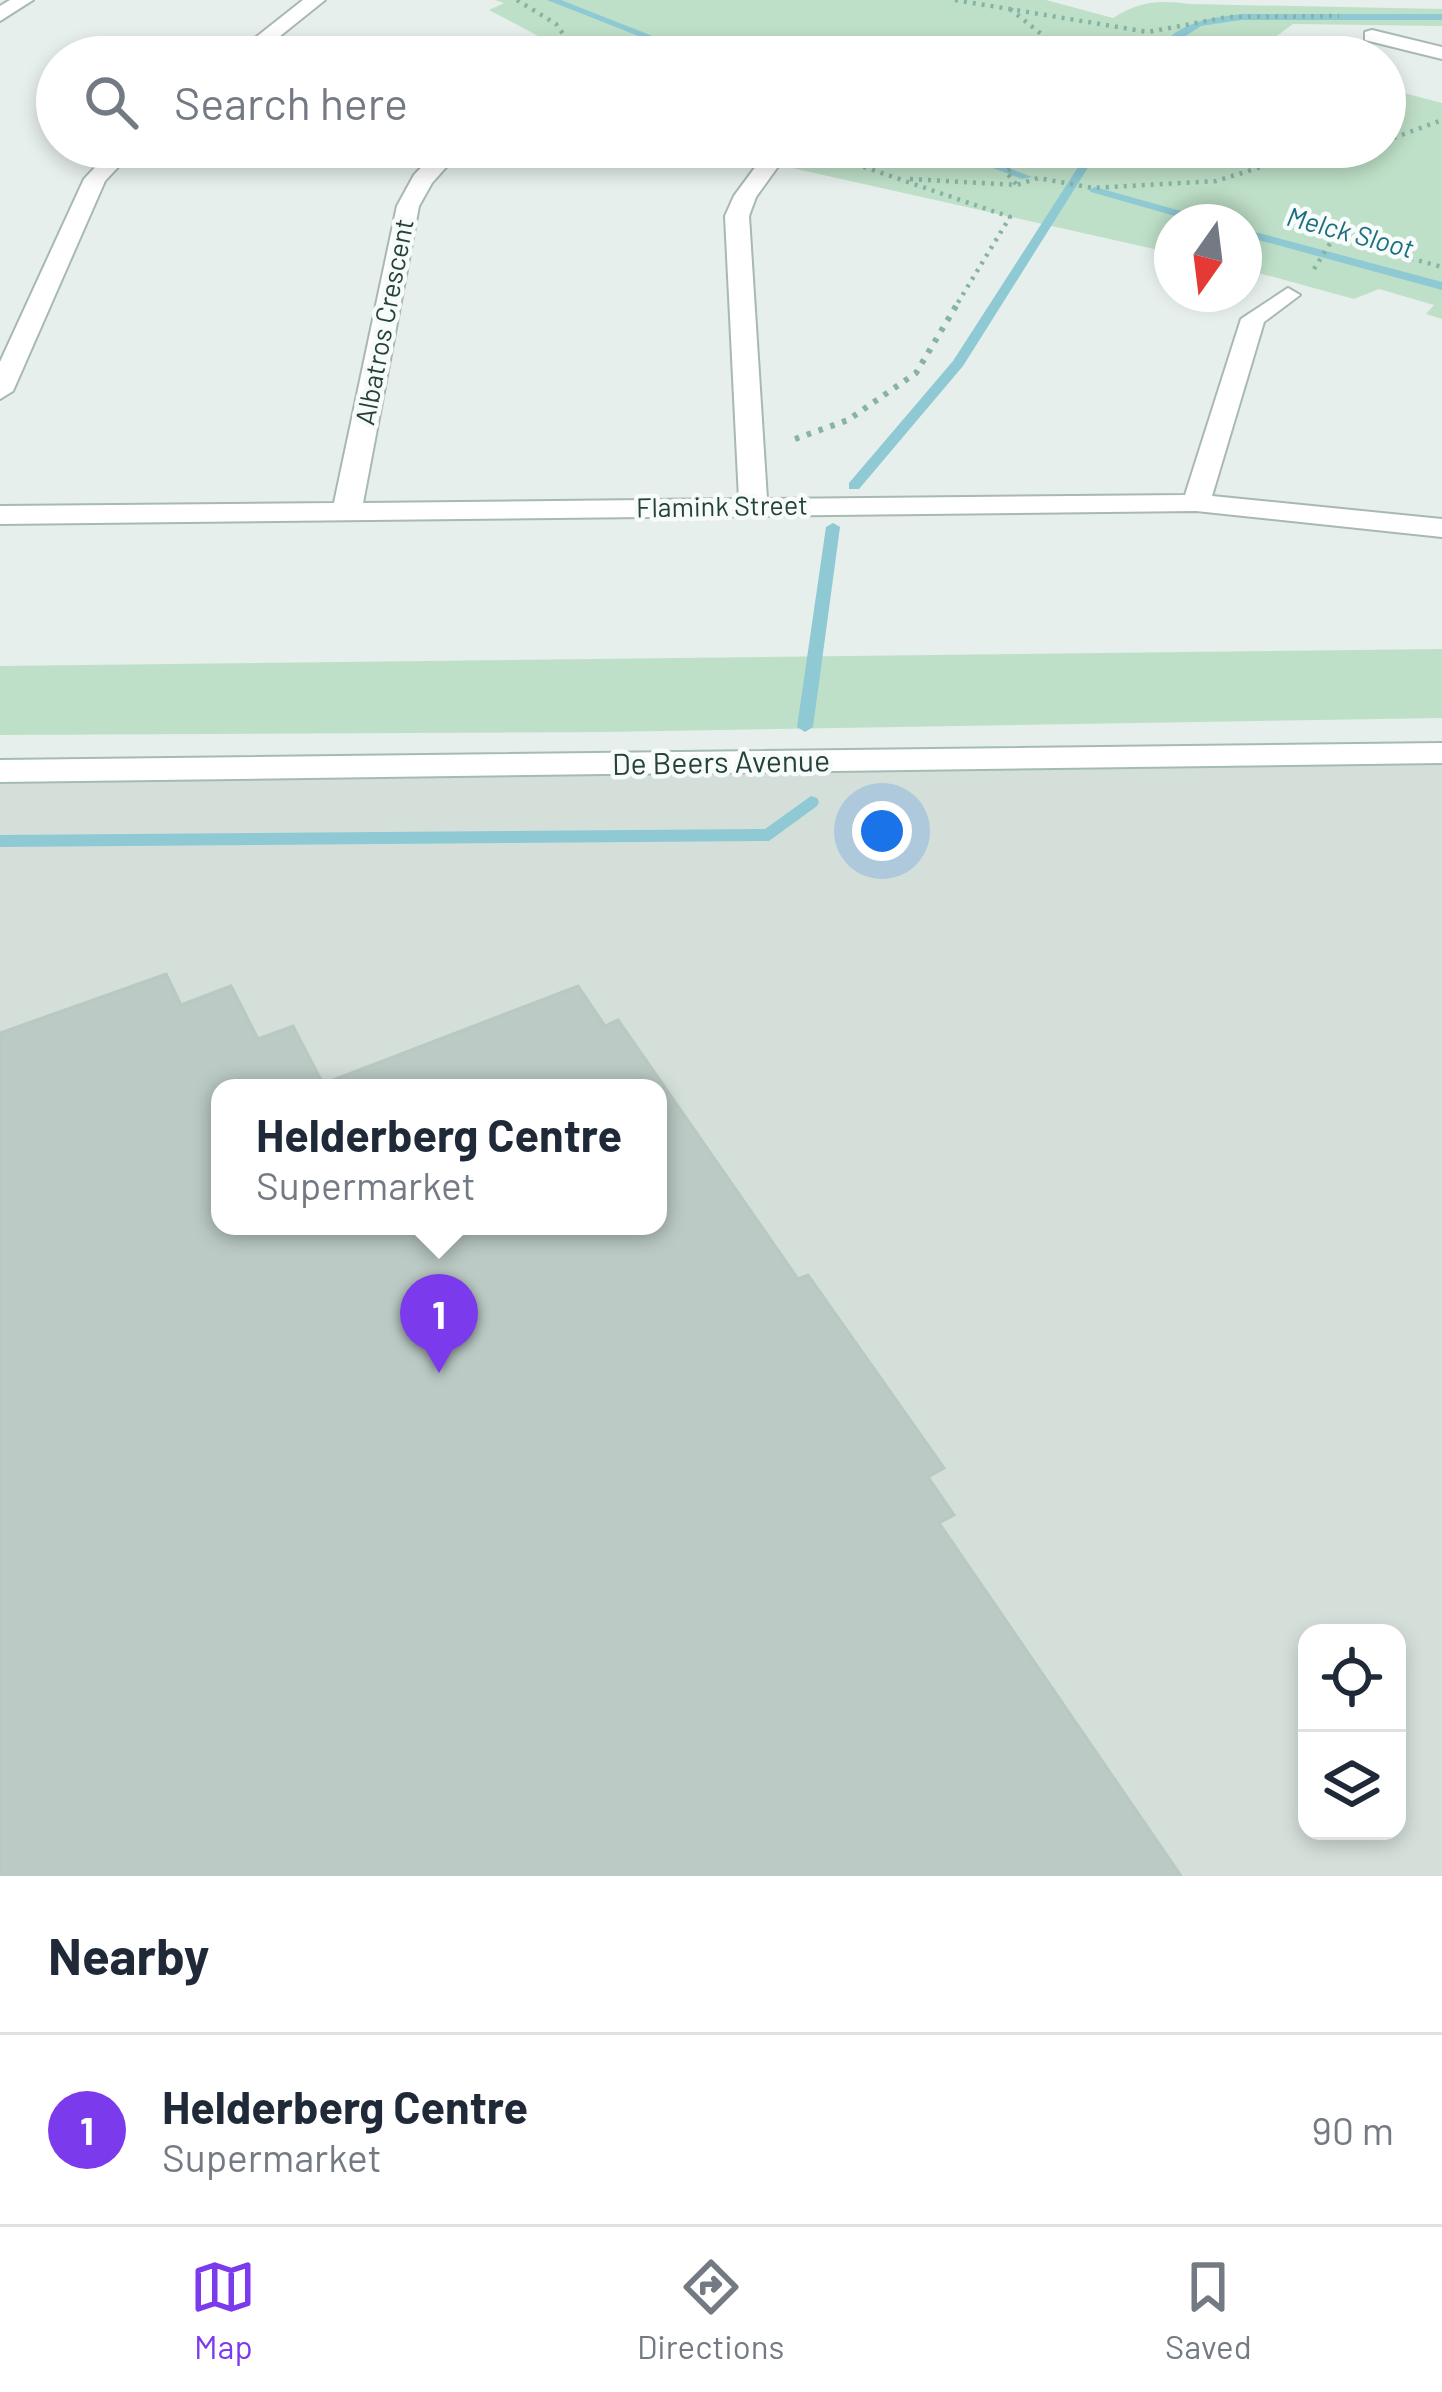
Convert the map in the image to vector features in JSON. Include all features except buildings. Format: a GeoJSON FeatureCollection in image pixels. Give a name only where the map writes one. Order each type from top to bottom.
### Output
{"type":"FeatureCollection","features":[{"type":"Feature","properties":{"kind":"street"},"geometry":{"type":"LineString","coordinates":[[0,15],[23,0]]}},
{"type":"Feature","properties":{"kind":"street"},"geometry":{"type":"LineString","coordinates":[[268,36],[315,0]]}},
{"type":"Feature","properties":{"kind":"street"},"geometry":{"type":"LineString","coordinates":[[1406,44],[1442,53]]}},
{"type":"Feature","properties":{"kind":"street"},"geometry":{"type":"LineString","coordinates":[[0,391],[95,178],[105,168]]}},
{"type":"Feature","properties":{"kind":"street","name":"Albatros Crescent"},"geometry":{"type":"LineString","coordinates":[[347,512],[408,206],[433,168]]}},
{"type":"Feature","properties":{"kind":"street"},"geometry":{"type":"LineString","coordinates":[[753,507],[737,216],[766,168]]}},
{"type":"Feature","properties":{"kind":"street"},"geometry":{"type":"LineString","coordinates":[[1196,503],[1253,319],[1288,295]]}},
{"type":"Feature","properties":{"kind":"street","name":"Flamink Street"},"geometry":{"type":"LineString","coordinates":[[0,515],[1196,503],[1442,527]]}},
{"type":"Feature","properties":{"kind":"street","name":"De Beers Avenue"},"geometry":{"type":"LineString","coordinates":[[0,771],[1442,753]]}},
{"type":"Feature","properties":{"kind":"path"},"geometry":{"type":"LineString","coordinates":[[517,0],[556,24],[565,36]]}},
{"type":"Feature","properties":{"kind":"path"},"geometry":{"type":"LineString","coordinates":[[956,0],[1148,32],[1228,17],[1354,16]]}},
{"type":"Feature","properties":{"kind":"path"},"geometry":{"type":"LineString","coordinates":[[1010,9],[1044,36]]}},
{"type":"Feature","properties":{"kind":"path"},"geometry":{"type":"LineString","coordinates":[[1406,133],[1442,120]]}},
{"type":"Feature","properties":{"kind":"path"},"geometry":{"type":"LineString","coordinates":[[750,446],[779,445],[848,420],[916,373],[1010,217],[868,168]]}},
{"type":"Feature","properties":{"kind":"path"},"geometry":{"type":"LineString","coordinates":[[1011,168],[1006,172],[1017,185]]}},
{"type":"Feature","properties":{"kind":"path"},"geometry":{"type":"LineString","coordinates":[[901,179],[1017,185],[1038,178],[1093,188],[1133,182],[1216,182],[1259,168]]}},
{"type":"Feature","properties":{"kind":"path"},"geometry":{"type":"LineString","coordinates":[[1288,295],[1318,265],[1334,237],[1442,267]]}},
{"type":"Feature","properties":{"kind":"shaded area"},"geometry":{"type":"Polygon","coordinates":[[[1442,760],[1442,1876],[0,1876],[0,780],[1442,760]]]}},
{"type":"Feature","properties":{"kind":"green space"},"geometry":{"type":"Polygon","coordinates":[[[495,0],[1046,0],[1113,18],[1159,2],[1442,9],[1442,26],[1293,24],[1277,36],[538,36],[489,10],[504,3],[495,0]]]}},
{"type":"Feature","properties":{"kind":"green space"},"geometry":{"type":"Polygon","coordinates":[[[1406,94],[1442,103],[1442,319],[1426,314],[1434,305],[1379,289],[1354,299],[1262,274],[1262,204],[1154,204],[1154,249],[792,168],[1406,168],[1406,94]]]}},
{"type":"Feature","properties":{"kind":"green space"},"geometry":{"type":"Polygon","coordinates":[[[1442,649],[1442,718],[604,732],[0,735],[0,666],[1442,649]]]}},
{"type":"Feature","properties":{"kind":"waterway","name":"Melck Sloot"},"geometry":{"type":"LineString","coordinates":[[552,0],[646,36]]}},
{"type":"Feature","properties":{"kind":"waterway"},"geometry":{"type":"LineString","coordinates":[[1178,36],[1198,23],[1241,17],[1442,17]]}},
{"type":"Feature","properties":{"kind":"waterway","name":"Melck Sloot"},"geometry":{"type":"LineString","coordinates":[[1001,168],[1026,177]]}},
{"type":"Feature","properties":{"kind":"waterway"},"geometry":{"type":"LineString","coordinates":[[854,486],[958,363],[1083,168]]}},
{"type":"Feature","properties":{"kind":"waterway","name":"Melck Sloot"},"geometry":{"type":"LineString","coordinates":[[1095,190],[1154,207]]}},
{"type":"Feature","properties":{"kind":"waterway","name":"Melck Sloot"},"geometry":{"type":"LineString","coordinates":[[1262,237],[1442,286]]}},
{"type":"Feature","properties":{"kind":"waterway"},"geometry":{"type":"LineString","coordinates":[[805,727],[833,527]]}},
{"type":"Feature","properties":{"kind":"waterway"},"geometry":{"type":"LineString","coordinates":[[0,841],[769,835],[811,802]]}},
{"type":"Feature","properties":{"kind":"place","name":"Helderberg Centre"},"geometry":{"type":"Point","coordinates":[439,1373]}}]}
